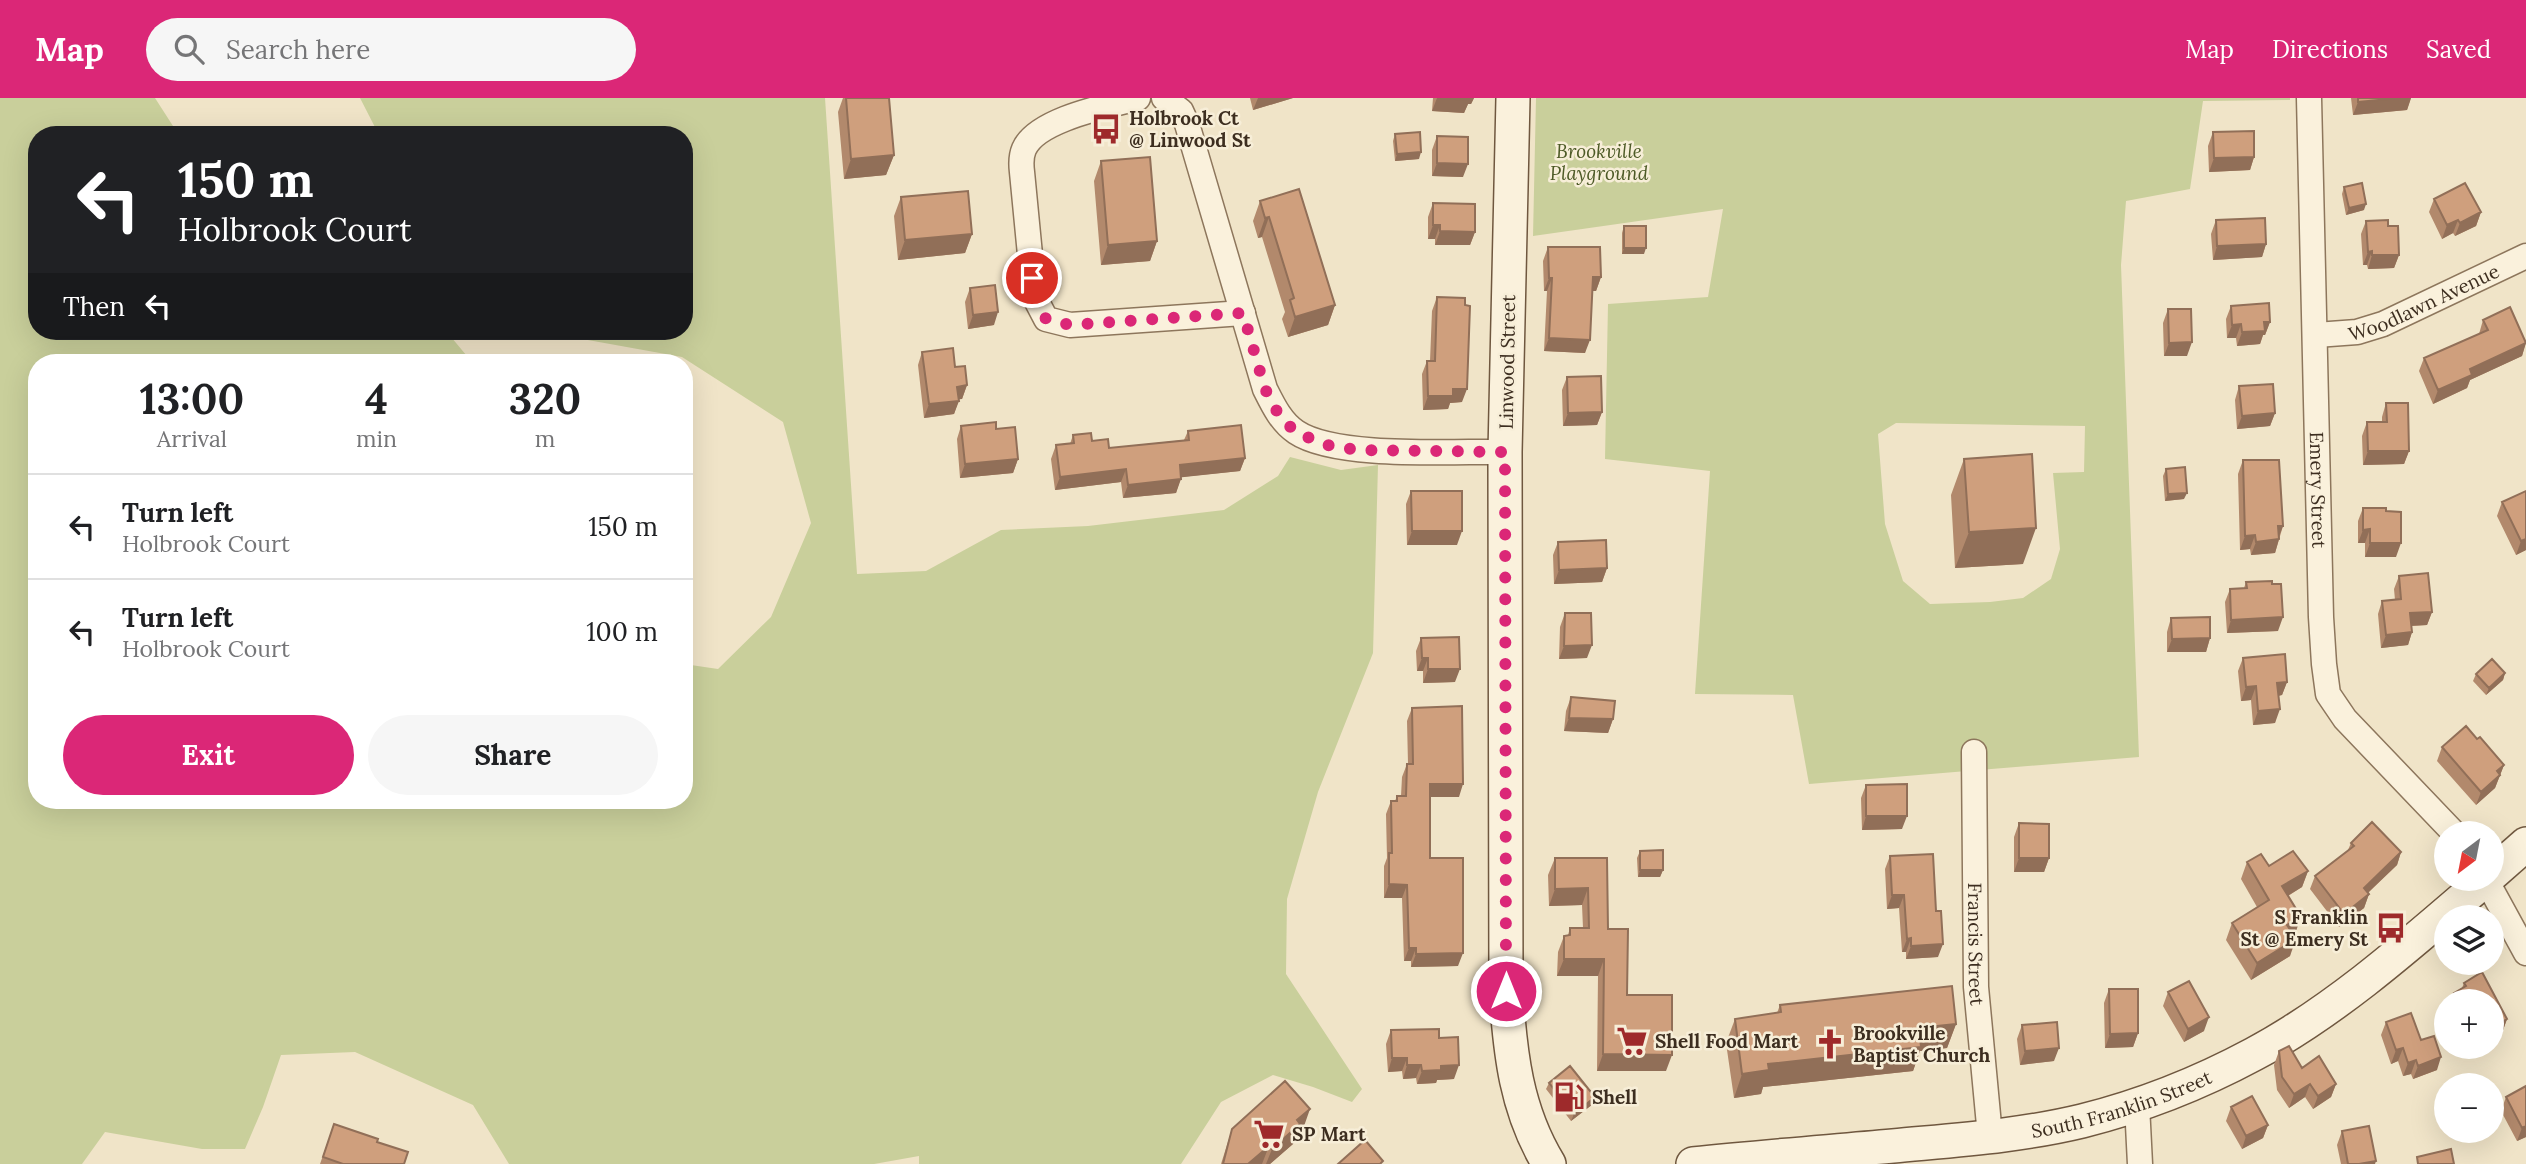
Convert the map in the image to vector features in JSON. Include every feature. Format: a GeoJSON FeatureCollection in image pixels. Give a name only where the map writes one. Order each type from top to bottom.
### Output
{"type":"FeatureCollection","features":[{"type":"Feature","properties":{"kind":"main road","name":"Linwood Street"},"geometry":{"type":"LineString","coordinates":[[1513,98],[1505,452],[1506,991],[1509,1041],[1515,1079],[1532,1133],[1549,1164]]}},
{"type":"Feature","properties":{"kind":"main road"},"geometry":{"type":"LineString","coordinates":[[2504,863],[2526,844]]}},
{"type":"Feature","properties":{"kind":"main road","name":"South Franklin Street"},"geometry":{"type":"LineString","coordinates":[[1693,1164],[1990,1136],[2081,1121],[2137,1105],[2256,1054],[2371,974],[2471,891]]}},
{"type":"Feature","properties":{"kind":"street"},"geometry":{"type":"LineString","coordinates":[[1138,98],[1052,124],[1033,137],[1023,151],[1021,172],[1034,296],[1046,319],[1070,325],[1243,313]]}},
{"type":"Feature","properties":{"kind":"street"},"geometry":{"type":"LineString","coordinates":[[1164,98],[1181,111],[1187,124],[1265,389],[1280,417],[1297,433],[1327,445],[1357,450],[1505,452]]}},
{"type":"Feature","properties":{"kind":"street","name":"Emery Street"},"geometry":{"type":"LineString","coordinates":[[2309,98],[2322,617],[2328,694],[2345,719],[2443,821]]}},
{"type":"Feature","properties":{"kind":"street","name":"Woodlawn Avenue"},"geometry":{"type":"LineString","coordinates":[[2316,335],[2357,332],[2383,324],[2526,256]]}},
{"type":"Feature","properties":{"kind":"street","name":"Francis Street"},"geometry":{"type":"LineString","coordinates":[[1974,752],[1976,988],[1990,1136]]}},
{"type":"Feature","properties":{"kind":"street"},"geometry":{"type":"LineString","coordinates":[[2492,891],[2526,953]]}},
{"type":"Feature","properties":{"kind":"street"},"geometry":{"type":"LineString","coordinates":[[2137,1105],[2140,1164]]}},
{"type":"Feature","properties":{"kind":"green space"},"geometry":{"type":"Polygon","coordinates":[[[0,98],[155,98],[173,126],[28,126],[28,340],[454,340],[465,354],[28,354],[28,809],[693,809],[693,665],[718,669],[771,617],[811,523],[783,422],[693,364],[693,354],[665,354],[588,340],[693,340],[693,126],[374,126],[360,98],[825,98],[857,574],[926,571],[1001,530],[1088,526],[1224,510],[1278,476],[1290,457],[1341,470],[1378,465],[1373,653],[1318,792],[1287,899],[1286,974],[1362,1089],[1352,1102],[1273,1075],[1221,1102],[1181,1164],[919,1164],[919,1156],[874,1164],[509,1164],[473,1105],[355,1052],[281,1055],[245,1149],[202,1149],[105,1132],[82,1164],[0,1164],[0,98]]]}},
{"type":"Feature","properties":{"kind":"green space","name":"Brookville Playground"},"geometry":{"type":"Polygon","coordinates":[[[1536,98],[2290,98],[2203,101],[2190,189],[2126,201],[2121,265],[2139,757],[1809,784],[1793,695],[1695,694],[1710,471],[1605,459],[1608,304],[1708,297],[1723,209],[1533,236],[1536,98]],[[1896,423],[1878,434],[1885,524],[1903,581],[1930,604],[2023,598],[2051,579],[2060,549],[2053,473],[2084,472],[2085,426],[1896,423]]]}},
{"type":"Feature","properties":{"kind":"building"},"geometry":{"type":"Polygon","coordinates":[[[846,98],[889,98],[894,155],[851,159],[846,98]]]}},
{"type":"Feature","properties":{"kind":"building"},"geometry":{"type":"Polygon","coordinates":[[[2358,98],[2399,98],[2358,102],[2358,98]]]}},
{"type":"Feature","properties":{"kind":"building"},"geometry":{"type":"Polygon","coordinates":[[[2254,131],[2254,157],[2214,158],[2213,132],[2254,131]]]}},
{"type":"Feature","properties":{"kind":"building"},"geometry":{"type":"Polygon","coordinates":[[[1420,132],[1421,152],[1397,154],[1395,134],[1420,132]]]}},
{"type":"Feature","properties":{"kind":"building"},"geometry":{"type":"Polygon","coordinates":[[[1437,136],[1468,137],[1468,164],[1437,163],[1437,136]]]}},
{"type":"Feature","properties":{"kind":"building"},"geometry":{"type":"Polygon","coordinates":[[[1150,157],[1157,241],[1108,245],[1101,161],[1150,157]]]}},
{"type":"Feature","properties":{"kind":"building"},"geometry":{"type":"Polygon","coordinates":[[[2362,183],[2366,204],[2349,208],[2344,187],[2362,183]]]}},
{"type":"Feature","properties":{"kind":"building"},"geometry":{"type":"Polygon","coordinates":[[[2465,183],[2481,212],[2460,223],[2458,220],[2447,225],[2434,199],[2465,183]]]}},
{"type":"Feature","properties":{"kind":"building"},"geometry":{"type":"Polygon","coordinates":[[[1299,189],[1335,305],[1295,317],[1290,300],[1294,298],[1269,217],[1265,218],[1260,201],[1299,189]]]}},
{"type":"Feature","properties":{"kind":"building"},"geometry":{"type":"Polygon","coordinates":[[[968,191],[972,234],[905,240],[901,197],[968,191]]]}},
{"type":"Feature","properties":{"kind":"building"},"geometry":{"type":"Polygon","coordinates":[[[1433,203],[1475,204],[1475,232],[1440,231],[1440,225],[1433,225],[1433,203]]]}},
{"type":"Feature","properties":{"kind":"building"},"geometry":{"type":"Polygon","coordinates":[[[2265,218],[2266,244],[2217,246],[2216,220],[2265,218]]]}},
{"type":"Feature","properties":{"kind":"building"},"geometry":{"type":"Polygon","coordinates":[[[2388,220],[2388,226],[2398,226],[2399,255],[2372,255],[2372,251],[2368,252],[2366,221],[2388,220]]]}},
{"type":"Feature","properties":{"kind":"building"},"geometry":{"type":"Polygon","coordinates":[[[1624,226],[1646,226],[1646,248],[1624,248],[1624,226]]]}},
{"type":"Feature","properties":{"kind":"building"},"geometry":{"type":"Polygon","coordinates":[[[1548,247],[1600,247],[1601,277],[1593,277],[1590,340],[1549,338],[1552,278],[1549,278],[1548,247]]]}},
{"type":"Feature","properties":{"kind":"building"},"geometry":{"type":"Polygon","coordinates":[[[995,285],[998,312],[973,315],[970,288],[995,285]]]}},
{"type":"Feature","properties":{"kind":"building"},"geometry":{"type":"Polygon","coordinates":[[[1437,297],[1465,298],[1465,305],[1470,306],[1467,389],[1453,389],[1453,396],[1428,396],[1427,361],[1435,361],[1437,297]]]}},
{"type":"Feature","properties":{"kind":"building"},"geometry":{"type":"Polygon","coordinates":[[[2269,303],[2270,322],[2264,322],[2265,331],[2242,332],[2241,324],[2232,325],[2231,306],[2269,303]]]}},
{"type":"Feature","properties":{"kind":"building"},"geometry":{"type":"Polygon","coordinates":[[[2510,307],[2526,343],[2470,369],[2472,375],[2438,390],[2424,358],[2488,330],[2483,320],[2510,307]]]}},
{"type":"Feature","properties":{"kind":"building"},"geometry":{"type":"Polygon","coordinates":[[[2168,309],[2191,309],[2192,342],[2169,343],[2168,309]]]}},
{"type":"Feature","properties":{"kind":"building"},"geometry":{"type":"Polygon","coordinates":[[[953,348],[955,367],[965,366],[967,385],[957,387],[959,401],[929,404],[922,352],[953,348]]]}},
{"type":"Feature","properties":{"kind":"building"},"geometry":{"type":"Polygon","coordinates":[[[1601,376],[1602,412],[1568,413],[1567,377],[1601,376]]]}},
{"type":"Feature","properties":{"kind":"building"},"geometry":{"type":"Polygon","coordinates":[[[2273,384],[2275,413],[2242,416],[2239,386],[2273,384]]]}},
{"type":"Feature","properties":{"kind":"building"},"geometry":{"type":"Polygon","coordinates":[[[2386,403],[2408,403],[2409,451],[2368,451],[2367,422],[2387,422],[2386,403]]]}},
{"type":"Feature","properties":{"kind":"building"},"geometry":{"type":"Polygon","coordinates":[[[996,422],[996,429],[1015,427],[1018,459],[965,464],[961,426],[996,422]]]}},
{"type":"Feature","properties":{"kind":"building"},"geometry":{"type":"Polygon","coordinates":[[[1241,425],[1245,458],[1180,465],[1181,479],[1128,485],[1126,469],[1060,477],[1056,445],[1074,443],[1073,435],[1091,433],[1092,441],[1108,439],[1109,448],[1189,440],[1188,431],[1241,425]]]}},
{"type":"Feature","properties":{"kind":"building"},"geometry":{"type":"Polygon","coordinates":[[[2032,454],[2036,528],[1969,532],[1964,459],[2032,454]]]}},
{"type":"Feature","properties":{"kind":"building"},"geometry":{"type":"Polygon","coordinates":[[[2243,460],[2279,460],[2283,526],[2278,526],[2279,539],[2256,542],[2255,535],[2245,536],[2243,460]]]}},
{"type":"Feature","properties":{"kind":"building"},"geometry":{"type":"Polygon","coordinates":[[[2185,467],[2187,493],[2168,494],[2166,469],[2185,467]]]}},
{"type":"Feature","properties":{"kind":"building"},"geometry":{"type":"Polygon","coordinates":[[[1411,491],[1462,491],[1462,531],[1412,531],[1411,491]]]}},
{"type":"Feature","properties":{"kind":"building"},"geometry":{"type":"Polygon","coordinates":[[[2526,491],[2526,539],[2521,541],[2502,502],[2526,491]]]}},
{"type":"Feature","properties":{"kind":"building"},"geometry":{"type":"Polygon","coordinates":[[[2363,508],[2386,508],[2386,511],[2401,512],[2401,543],[2370,543],[2370,529],[2363,530],[2363,508]]]}},
{"type":"Feature","properties":{"kind":"building"},"geometry":{"type":"Polygon","coordinates":[[[1606,540],[1607,568],[1559,570],[1558,542],[1606,540]]]}},
{"type":"Feature","properties":{"kind":"building"},"geometry":{"type":"Polygon","coordinates":[[[2428,573],[2432,612],[2410,613],[2412,632],[2386,635],[2382,601],[2401,599],[2399,576],[2428,573]]]}},
{"type":"Feature","properties":{"kind":"building"},"geometry":{"type":"Polygon","coordinates":[[[2272,581],[2272,584],[2281,584],[2283,617],[2231,620],[2230,589],[2247,588],[2246,582],[2272,581]]]}},
{"type":"Feature","properties":{"kind":"building"},"geometry":{"type":"Polygon","coordinates":[[[1565,613],[1591,613],[1592,645],[1564,646],[1565,613]]]}},
{"type":"Feature","properties":{"kind":"building"},"geometry":{"type":"Polygon","coordinates":[[[2210,617],[2210,638],[2172,639],[2171,618],[2210,617]]]}},
{"type":"Feature","properties":{"kind":"building"},"geometry":{"type":"Polygon","coordinates":[[[1459,637],[1460,669],[1428,669],[1428,658],[1422,658],[1421,638],[1459,637]]]}},
{"type":"Feature","properties":{"kind":"building"},"geometry":{"type":"Polygon","coordinates":[[[2285,654],[2287,682],[2277,683],[2280,709],[2258,711],[2256,686],[2246,687],[2243,658],[2285,654]]]}},
{"type":"Feature","properties":{"kind":"building"},"geometry":{"type":"Polygon","coordinates":[[[2492,659],[2505,673],[2489,688],[2476,674],[2492,659]]]}},
{"type":"Feature","properties":{"kind":"building"},"geometry":{"type":"Polygon","coordinates":[[[1571,697],[1615,701],[1613,719],[1569,718],[1571,697]]]}},
{"type":"Feature","properties":{"kind":"building"},"geometry":{"type":"Polygon","coordinates":[[[1462,706],[1463,784],[1430,784],[1430,858],[1463,858],[1463,953],[1416,954],[1416,948],[1409,948],[1407,885],[1389,884],[1389,853],[1392,853],[1391,801],[1397,801],[1397,796],[1406,796],[1407,764],[1413,764],[1412,708],[1462,706]]]}},
{"type":"Feature","properties":{"kind":"building"},"geometry":{"type":"Polygon","coordinates":[[[2466,726],[2477,739],[2480,737],[2504,765],[2497,771],[2500,775],[2481,792],[2442,747],[2466,726]]]}},
{"type":"Feature","properties":{"kind":"building"},"geometry":{"type":"Polygon","coordinates":[[[1907,784],[1907,816],[1866,816],[1866,785],[1907,784]]]}},
{"type":"Feature","properties":{"kind":"building"},"geometry":{"type":"Polygon","coordinates":[[[2372,822],[2401,852],[2364,888],[2369,894],[2344,914],[2315,876],[2354,846],[2351,843],[2372,822]]]}},
{"type":"Feature","properties":{"kind":"building"},"geometry":{"type":"Polygon","coordinates":[[[2019,823],[2049,824],[2049,858],[2019,858],[2019,823]]]}},
{"type":"Feature","properties":{"kind":"building"},"geometry":{"type":"Polygon","coordinates":[[[1663,850],[1663,870],[1640,870],[1640,851],[1663,850]]]}},
{"type":"Feature","properties":{"kind":"building"},"geometry":{"type":"Polygon","coordinates":[[[2293,851],[2308,871],[2282,886],[2301,917],[2287,925],[2296,939],[2257,963],[2232,923],[2269,900],[2247,862],[2261,854],[2269,866],[2293,851]]]}},
{"type":"Feature","properties":{"kind":"building"},"geometry":{"type":"Polygon","coordinates":[[[1933,854],[1936,911],[1941,911],[1943,944],[1911,946],[1911,938],[1907,939],[1904,895],[1892,895],[1890,856],[1933,854]]]}},
{"type":"Feature","properties":{"kind":"building"},"geometry":{"type":"Polygon","coordinates":[[[1555,858],[1607,858],[1608,929],[1628,929],[1627,995],[1672,995],[1672,1055],[1603,1054],[1604,959],[1564,959],[1564,936],[1570,935],[1570,928],[1589,928],[1588,888],[1555,889],[1555,858]]]}},
{"type":"Feature","properties":{"kind":"building"},"geometry":{"type":"Polygon","coordinates":[[[2477,975],[2484,975],[2491,989],[2461,989],[2466,986],[2464,983],[2477,975]]]}},
{"type":"Feature","properties":{"kind":"building"},"geometry":{"type":"Polygon","coordinates":[[[2189,981],[2209,1017],[2188,1029],[2168,992],[2189,981]]]}},
{"type":"Feature","properties":{"kind":"building"},"geometry":{"type":"Polygon","coordinates":[[[1952,986],[1956,1024],[1919,1028],[1921,1047],[1768,1064],[1769,1070],[1742,1074],[1735,1019],[1781,1012],[1780,1005],[1952,986]]]}},
{"type":"Feature","properties":{"kind":"building"},"geometry":{"type":"Polygon","coordinates":[[[2109,989],[2138,989],[2138,1033],[2110,1034],[2109,989]]]}},
{"type":"Feature","properties":{"kind":"building"},"geometry":{"type":"Polygon","coordinates":[[[2411,1013],[2421,1040],[2434,1036],[2436,1059],[2418,1066],[2416,1060],[2408,1063],[2403,1048],[2396,1050],[2386,1022],[2411,1013]]]}},
{"type":"Feature","properties":{"kind":"building"},"geometry":{"type":"Polygon","coordinates":[[[2057,1022],[2059,1048],[2025,1051],[2022,1025],[2057,1022]]]}},
{"type":"Feature","properties":{"kind":"building"},"geometry":{"type":"Polygon","coordinates":[[[1439,1029],[1439,1038],[1458,1037],[1459,1065],[1422,1071],[1421,1065],[1407,1065],[1407,1058],[1392,1058],[1391,1030],[1439,1029]]]}},
{"type":"Feature","properties":{"kind":"building"},"geometry":{"type":"Polygon","coordinates":[[[2289,1046],[2302,1068],[2319,1056],[2336,1084],[2318,1096],[2310,1084],[2294,1094],[2282,1077],[2279,1051],[2289,1046]]]}},
{"type":"Feature","properties":{"kind":"building"},"geometry":{"type":"Polygon","coordinates":[[[1570,1066],[1595,1097],[1574,1114],[1549,1083],[1570,1066]]]}},
{"type":"Feature","properties":{"kind":"building","name":"SP Mart"},"geometry":{"type":"Polygon","coordinates":[[[1285,1081],[1310,1109],[1297,1120],[1300,1124],[1272,1149],[1269,1146],[1248,1164],[1223,1164],[1232,1129],[1285,1081]]]}},
{"type":"Feature","properties":{"kind":"building"},"geometry":{"type":"Polygon","coordinates":[[[2526,1086],[2526,1126],[2522,1128],[2506,1097],[2526,1086]]]}},
{"type":"Feature","properties":{"kind":"building"},"geometry":{"type":"Polygon","coordinates":[[[2252,1096],[2268,1125],[2246,1136],[2231,1107],[2252,1096]]]}},
{"type":"Feature","properties":{"kind":"building"},"geometry":{"type":"Polygon","coordinates":[[[334,1124],[408,1152],[404,1164],[343,1164],[323,1157],[334,1124]]]}},
{"type":"Feature","properties":{"kind":"building"},"geometry":{"type":"Polygon","coordinates":[[[2369,1126],[2376,1161],[2348,1164],[2342,1131],[2369,1126]]]}},
{"type":"Feature","properties":{"kind":"building"},"geometry":{"type":"Polygon","coordinates":[[[1365,1140],[1383,1161],[1380,1164],[1338,1164],[1365,1140]]]}},
{"type":"Feature","properties":{"kind":"building"},"geometry":{"type":"Polygon","coordinates":[[[2451,1149],[2454,1164],[2418,1164],[2417,1157],[2451,1149]]]}},
{"type":"Feature","properties":{"kind":"place","name":"Holbrook Ct @ Linwood St"},"geometry":{"type":"Point","coordinates":[1106,129]}},
{"type":"Feature","properties":{"kind":"place","name":"S Franklin St @ Emery St"},"geometry":{"type":"Point","coordinates":[2391,928]}},
{"type":"Feature","properties":{"kind":"place","name":"Shell Food Mart"},"geometry":{"type":"Point","coordinates":[1632,1041]}},
{"type":"Feature","properties":{"kind":"place","name":"Brookville Baptist Church"},"geometry":{"type":"Point","coordinates":[1830,1044]}},
{"type":"Feature","properties":{"kind":"place","name":"Shell"},"geometry":{"type":"Point","coordinates":[1569,1097]}},
{"type":"Feature","properties":{"kind":"place","name":"SP Mart"},"geometry":{"type":"Point","coordinates":[1269,1134]}},
{"type":"Feature","properties":{"kind":"route"},"geometry":{"type":"LineString","coordinates":[[1032,278],[1034,296],[1046,319],[1070,325],[1243,313],[1265,389],[1280,417],[1297,433],[1327,445],[1357,450],[1505,452],[1506,991]]}}]}
